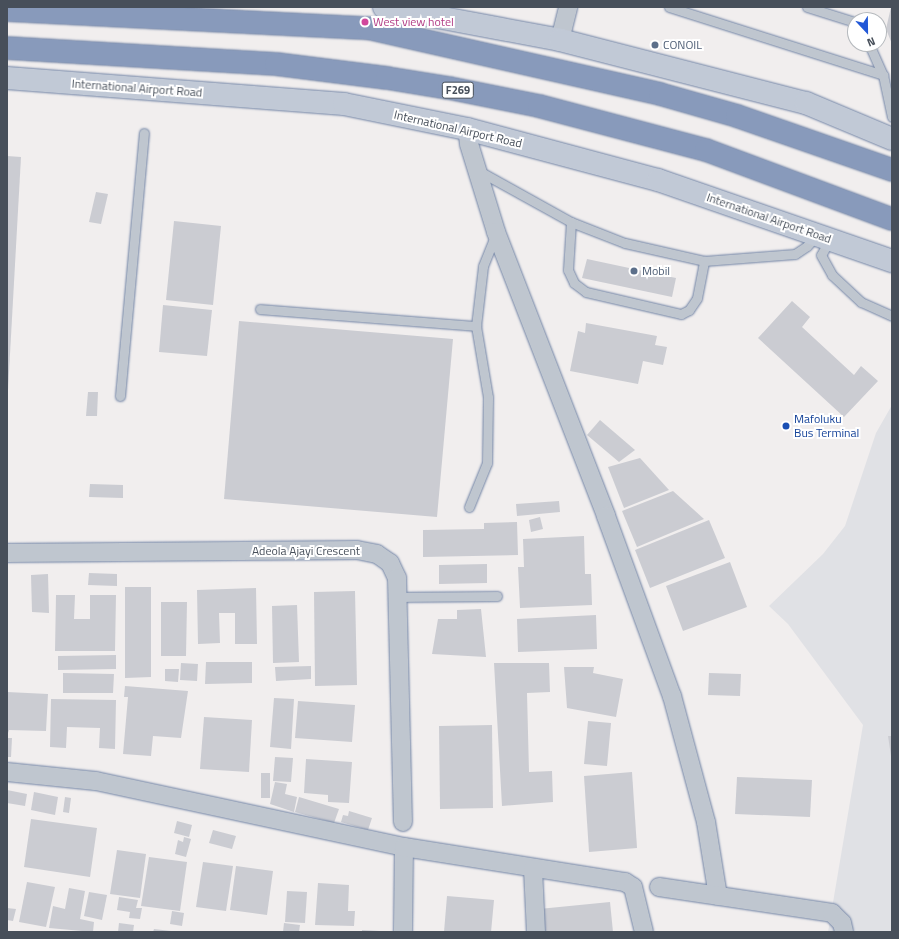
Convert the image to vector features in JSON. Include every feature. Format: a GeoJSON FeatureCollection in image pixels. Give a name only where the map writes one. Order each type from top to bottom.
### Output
{"type":"FeatureCollection","features":[{"type":"Feature","properties":{"kind":"highway"},"geometry":{"type":"LineString","coordinates":[[7,10],[368,28],[660,94],[752,121],[892,170]]}},
{"type":"Feature","properties":{"kind":"highway","name":"F269"},"geometry":{"type":"LineString","coordinates":[[7,48],[276,64],[387,78],[449,88],[539,106],[706,150],[892,218]]}},
{"type":"Feature","properties":{"kind":"main road"},"geometry":{"type":"LineString","coordinates":[[384,7],[560,40],[806,103],[892,139]]}},
{"type":"Feature","properties":{"kind":"main road","name":"International Airport Road"},"geometry":{"type":"LineString","coordinates":[[7,78],[344,104],[467,129],[658,180],[824,236],[892,261]]}},
{"type":"Feature","properties":{"kind":"street"},"geometry":{"type":"LineString","coordinates":[[560,40],[568,7]]}},
{"type":"Feature","properties":{"kind":"street"},"geometry":{"type":"LineString","coordinates":[[467,129],[469,144],[479,171],[496,232],[606,516],[672,696],[706,822],[718,896]]}},
{"type":"Feature","properties":{"kind":"street","name":"Adeola Ajayi Crescent"},"geometry":{"type":"LineString","coordinates":[[7,553],[357,550],[378,554],[390,564],[397,578],[403,822]]}},
{"type":"Feature","properties":{"kind":"street"},"geometry":{"type":"LineString","coordinates":[[7,772],[96,781],[404,847],[630,884],[633,887],[644,932]]}},
{"type":"Feature","properties":{"kind":"street"},"geometry":{"type":"LineString","coordinates":[[403,932],[404,847]]}},
{"type":"Feature","properties":{"kind":"street"},"geometry":{"type":"LineString","coordinates":[[532,869],[536,932]]}},
{"type":"Feature","properties":{"kind":"street"},"geometry":{"type":"LineString","coordinates":[[659,887],[832,913],[842,923],[844,932]]}},
{"type":"Feature","properties":{"kind":"lane"},"geometry":{"type":"LineString","coordinates":[[669,7],[883,75]]}},
{"type":"Feature","properties":{"kind":"lane"},"geometry":{"type":"LineString","coordinates":[[807,7],[847,20]]}},
{"type":"Feature","properties":{"kind":"lane"},"geometry":{"type":"LineString","coordinates":[[873,52],[883,75],[892,117]]}},
{"type":"Feature","properties":{"kind":"lane"},"geometry":{"type":"LineString","coordinates":[[120,396],[144,133]]}},
{"type":"Feature","properties":{"kind":"lane"},"geometry":{"type":"LineString","coordinates":[[479,171],[571,222],[625,243],[704,260],[795,254],[824,236]]}},
{"type":"Feature","properties":{"kind":"lane"},"geometry":{"type":"LineString","coordinates":[[571,222],[568,270],[574,284],[586,292],[682,314],[689,310],[697,298],[704,260]]}},
{"type":"Feature","properties":{"kind":"lane"},"geometry":{"type":"LineString","coordinates":[[469,507],[487,463],[488,397],[476,326],[483,266],[496,232]]}},
{"type":"Feature","properties":{"kind":"lane"},"geometry":{"type":"LineString","coordinates":[[824,236],[821,255],[832,275],[861,302],[892,316]]}},
{"type":"Feature","properties":{"kind":"lane"},"geometry":{"type":"LineString","coordinates":[[260,309],[476,326]]}},
{"type":"Feature","properties":{"kind":"lane"},"geometry":{"type":"LineString","coordinates":[[398,597],[497,596]]}},
{"type":"Feature","properties":{"kind":"shaded area"},"geometry":{"type":"Polygon","coordinates":[[[892,405],[892,932],[828,932],[863,725],[788,624],[769,606],[823,554],[845,526],[876,433],[892,405]]]}},
{"type":"Feature","properties":{"kind":"building"},"geometry":{"type":"Polygon","coordinates":[[[892,7],[892,44],[887,32],[887,25],[892,7]]]}},
{"type":"Feature","properties":{"kind":"building"},"geometry":{"type":"Polygon","coordinates":[[[7,156],[21,157],[8,390],[7,390],[7,156]]]}},
{"type":"Feature","properties":{"kind":"building"},"geometry":{"type":"Polygon","coordinates":[[[96,192],[108,194],[101,224],[89,222],[96,192]]]}},
{"type":"Feature","properties":{"kind":"building"},"geometry":{"type":"Polygon","coordinates":[[[174,221],[221,226],[213,305],[166,300],[174,221]]]}},
{"type":"Feature","properties":{"kind":"building"},"geometry":{"type":"Polygon","coordinates":[[[587,259],[676,278],[672,297],[582,278],[587,259]]]}},
{"type":"Feature","properties":{"kind":"building"},"geometry":{"type":"Polygon","coordinates":[[[792,301],[810,317],[802,327],[854,375],[861,366],[878,381],[844,417],[758,338],[792,301]]]}},
{"type":"Feature","properties":{"kind":"building"},"geometry":{"type":"Polygon","coordinates":[[[163,305],[212,310],[207,356],[159,352],[163,305]]]}},
{"type":"Feature","properties":{"kind":"building"},"geometry":{"type":"Polygon","coordinates":[[[239,321],[453,339],[437,517],[224,499],[239,321]]]}},
{"type":"Feature","properties":{"kind":"building"},"geometry":{"type":"Polygon","coordinates":[[[586,323],[657,336],[655,345],[667,347],[663,365],[643,361],[638,384],[570,371],[578,331],[585,333],[586,323]]]}},
{"type":"Feature","properties":{"kind":"building"},"geometry":{"type":"Polygon","coordinates":[[[88,392],[98,392],[97,416],[86,416],[88,392]]]}},
{"type":"Feature","properties":{"kind":"building"},"geometry":{"type":"Polygon","coordinates":[[[600,420],[635,450],[619,462],[587,435],[600,420]]]}},
{"type":"Feature","properties":{"kind":"building"},"geometry":{"type":"Polygon","coordinates":[[[640,458],[669,490],[624,508],[608,467],[640,458]]]}},
{"type":"Feature","properties":{"kind":"building"},"geometry":{"type":"Polygon","coordinates":[[[90,484],[123,485],[123,498],[89,497],[90,484]]]}},
{"type":"Feature","properties":{"kind":"building"},"geometry":{"type":"Polygon","coordinates":[[[673,491],[704,519],[637,547],[622,511],[673,491]]]}},
{"type":"Feature","properties":{"kind":"building"},"geometry":{"type":"Polygon","coordinates":[[[559,501],[560,512],[517,516],[516,504],[559,501]]]}},
{"type":"Feature","properties":{"kind":"building"},"geometry":{"type":"Polygon","coordinates":[[[540,517],[543,529],[531,532],[529,520],[540,517]]]}},
{"type":"Feature","properties":{"kind":"building"},"geometry":{"type":"Polygon","coordinates":[[[709,520],[725,558],[650,588],[635,550],[709,520]]]}},
{"type":"Feature","properties":{"kind":"building"},"geometry":{"type":"Polygon","coordinates":[[[517,522],[518,555],[423,557],[423,530],[484,529],[484,523],[517,522]]]}},
{"type":"Feature","properties":{"kind":"building"},"geometry":{"type":"Polygon","coordinates":[[[584,536],[585,574],[591,574],[592,605],[520,608],[518,567],[524,567],[523,539],[584,536]]]}},
{"type":"Feature","properties":{"kind":"building"},"geometry":{"type":"Polygon","coordinates":[[[730,562],[747,607],[683,631],[666,586],[730,562]]]}},
{"type":"Feature","properties":{"kind":"building"},"geometry":{"type":"Polygon","coordinates":[[[487,564],[487,583],[439,584],[439,565],[487,564]]]}},
{"type":"Feature","properties":{"kind":"building"},"geometry":{"type":"Polygon","coordinates":[[[89,573],[117,574],[117,586],[88,585],[89,573]]]}},
{"type":"Feature","properties":{"kind":"building"},"geometry":{"type":"Polygon","coordinates":[[[48,574],[49,613],[32,612],[31,575],[48,574]]]}},
{"type":"Feature","properties":{"kind":"building"},"geometry":{"type":"Polygon","coordinates":[[[125,587],[151,587],[151,677],[125,678],[125,587]]]}},
{"type":"Feature","properties":{"kind":"building"},"geometry":{"type":"Polygon","coordinates":[[[256,588],[257,644],[235,644],[235,613],[219,613],[220,643],[198,644],[197,590],[256,588]]]}},
{"type":"Feature","properties":{"kind":"building"},"geometry":{"type":"Polygon","coordinates":[[[355,591],[357,685],[315,686],[314,592],[355,591]]]}},
{"type":"Feature","properties":{"kind":"building"},"geometry":{"type":"Polygon","coordinates":[[[56,595],[75,595],[74,619],[90,619],[90,595],[116,595],[115,651],[55,651],[56,595]]]}},
{"type":"Feature","properties":{"kind":"building"},"geometry":{"type":"Polygon","coordinates":[[[161,602],[187,602],[186,656],[161,656],[161,602]]]}},
{"type":"Feature","properties":{"kind":"building"},"geometry":{"type":"Polygon","coordinates":[[[297,605],[299,662],[273,663],[272,606],[297,605]]]}},
{"type":"Feature","properties":{"kind":"building"},"geometry":{"type":"Polygon","coordinates":[[[481,609],[486,657],[432,654],[438,619],[457,619],[457,610],[481,609]]]}},
{"type":"Feature","properties":{"kind":"building"},"geometry":{"type":"Polygon","coordinates":[[[596,615],[597,649],[518,652],[517,619],[596,615]]]}},
{"type":"Feature","properties":{"kind":"building"},"geometry":{"type":"Polygon","coordinates":[[[116,655],[116,669],[58,670],[58,656],[116,655]]]}},
{"type":"Feature","properties":{"kind":"building"},"geometry":{"type":"Polygon","coordinates":[[[206,662],[252,662],[252,683],[205,684],[206,662]]]}},
{"type":"Feature","properties":{"kind":"building"},"geometry":{"type":"Polygon","coordinates":[[[181,663],[198,664],[197,681],[180,680],[181,663]]]}},
{"type":"Feature","properties":{"kind":"building"},"geometry":{"type":"Polygon","coordinates":[[[494,663],[549,663],[550,692],[527,693],[529,772],[552,771],[553,802],[502,806],[494,663]]]}},
{"type":"Feature","properties":{"kind":"building"},"geometry":{"type":"Polygon","coordinates":[[[311,666],[311,679],[276,681],[275,667],[311,666]]]}},
{"type":"Feature","properties":{"kind":"building"},"geometry":{"type":"Polygon","coordinates":[[[564,667],[594,667],[593,673],[623,679],[616,717],[567,708],[564,667]]]}},
{"type":"Feature","properties":{"kind":"building"},"geometry":{"type":"Polygon","coordinates":[[[165,669],[179,669],[178,682],[165,681],[165,669]]]}},
{"type":"Feature","properties":{"kind":"building"},"geometry":{"type":"Polygon","coordinates":[[[63,673],[114,674],[113,693],[63,693],[63,673]]]}},
{"type":"Feature","properties":{"kind":"building"},"geometry":{"type":"Polygon","coordinates":[[[709,673],[741,674],[740,696],[708,695],[709,673]]]}},
{"type":"Feature","properties":{"kind":"building"},"geometry":{"type":"Polygon","coordinates":[[[125,686],[188,691],[181,738],[153,736],[151,756],[123,754],[128,697],[124,697],[125,686]]]}},
{"type":"Feature","properties":{"kind":"building"},"geometry":{"type":"Polygon","coordinates":[[[7,692],[48,694],[46,731],[9,730],[7,736],[7,692]]]}},
{"type":"Feature","properties":{"kind":"building"},"geometry":{"type":"Polygon","coordinates":[[[274,698],[294,699],[291,749],[270,747],[274,698]]]}},
{"type":"Feature","properties":{"kind":"building"},"geometry":{"type":"Polygon","coordinates":[[[51,699],[116,700],[115,749],[99,748],[100,728],[67,727],[66,748],[50,747],[51,699]]]}},
{"type":"Feature","properties":{"kind":"building"},"geometry":{"type":"Polygon","coordinates":[[[298,701],[355,705],[352,742],[295,738],[298,701]]]}},
{"type":"Feature","properties":{"kind":"building"},"geometry":{"type":"Polygon","coordinates":[[[204,717],[252,720],[249,772],[200,769],[204,717]]]}},
{"type":"Feature","properties":{"kind":"building"},"geometry":{"type":"Polygon","coordinates":[[[588,721],[611,723],[607,766],[584,764],[588,721]]]}},
{"type":"Feature","properties":{"kind":"building"},"geometry":{"type":"Polygon","coordinates":[[[492,725],[493,808],[440,809],[439,726],[492,725]]]}},
{"type":"Feature","properties":{"kind":"building"},"geometry":{"type":"Polygon","coordinates":[[[888,736],[892,736],[892,756],[891,756],[888,736]]]}},
{"type":"Feature","properties":{"kind":"building"},"geometry":{"type":"Polygon","coordinates":[[[7,738],[12,738],[11,757],[7,757],[7,738]]]}},
{"type":"Feature","properties":{"kind":"building"},"geometry":{"type":"Polygon","coordinates":[[[275,757],[293,758],[291,782],[273,781],[275,757]]]}},
{"type":"Feature","properties":{"kind":"building"},"geometry":{"type":"Polygon","coordinates":[[[306,759],[352,762],[349,803],[328,802],[328,795],[304,793],[306,759]]]}},
{"type":"Feature","properties":{"kind":"building"},"geometry":{"type":"Polygon","coordinates":[[[632,772],[637,848],[589,852],[584,776],[632,772]]]}},
{"type":"Feature","properties":{"kind":"building"},"geometry":{"type":"Polygon","coordinates":[[[261,773],[270,773],[270,798],[261,798],[261,773]]]}},
{"type":"Feature","properties":{"kind":"building"},"geometry":{"type":"Polygon","coordinates":[[[737,777],[812,780],[810,817],[735,814],[737,777]]]}},
{"type":"Feature","properties":{"kind":"building"},"geometry":{"type":"Polygon","coordinates":[[[275,782],[287,784],[285,794],[297,797],[294,812],[270,804],[275,782]]]}},
{"type":"Feature","properties":{"kind":"building"},"geometry":{"type":"Polygon","coordinates":[[[7,790],[27,794],[25,806],[7,803],[7,790]]]}},
{"type":"Feature","properties":{"kind":"building"},"geometry":{"type":"Polygon","coordinates":[[[34,792],[58,797],[55,815],[31,810],[34,792]]]}},
{"type":"Feature","properties":{"kind":"building"},"geometry":{"type":"Polygon","coordinates":[[[65,797],[71,798],[69,813],[63,812],[65,797]]]}},
{"type":"Feature","properties":{"kind":"building"},"geometry":{"type":"Polygon","coordinates":[[[299,797],[339,809],[334,823],[295,812],[299,797]]]}},
{"type":"Feature","properties":{"kind":"building"},"geometry":{"type":"Polygon","coordinates":[[[349,811],[372,818],[368,830],[341,822],[343,815],[348,816],[349,811]]]}},
{"type":"Feature","properties":{"kind":"building"},"geometry":{"type":"Polygon","coordinates":[[[31,819],[97,828],[90,877],[24,867],[31,819]]]}},
{"type":"Feature","properties":{"kind":"building"},"geometry":{"type":"Polygon","coordinates":[[[177,821],[192,825],[189,837],[174,833],[177,821]]]}},
{"type":"Feature","properties":{"kind":"building"},"geometry":{"type":"Polygon","coordinates":[[[213,830],[236,836],[232,849],[209,843],[213,830]]]}},
{"type":"Feature","properties":{"kind":"building"},"geometry":{"type":"Polygon","coordinates":[[[184,837],[191,839],[186,857],[175,854],[178,840],[183,842],[184,837]]]}},
{"type":"Feature","properties":{"kind":"building"},"geometry":{"type":"Polygon","coordinates":[[[117,850],[146,854],[140,898],[110,894],[117,850]]]}},
{"type":"Feature","properties":{"kind":"building"},"geometry":{"type":"Polygon","coordinates":[[[149,857],[187,862],[180,911],[141,906],[149,857]]]}},
{"type":"Feature","properties":{"kind":"building"},"geometry":{"type":"Polygon","coordinates":[[[203,862],[233,866],[226,911],[196,907],[203,862]]]}},
{"type":"Feature","properties":{"kind":"building"},"geometry":{"type":"Polygon","coordinates":[[[236,866],[273,871],[267,915],[230,910],[236,866]]]}},
{"type":"Feature","properties":{"kind":"building"},"geometry":{"type":"Polygon","coordinates":[[[27,882],[55,887],[46,927],[19,922],[27,882]]]}},
{"type":"Feature","properties":{"kind":"building"},"geometry":{"type":"Polygon","coordinates":[[[318,883],[349,885],[348,911],[355,911],[354,926],[315,925],[318,883]]]}},
{"type":"Feature","properties":{"kind":"building"},"geometry":{"type":"Polygon","coordinates":[[[69,888],[85,891],[80,919],[94,922],[93,932],[49,928],[53,906],[65,909],[69,888]]]}},
{"type":"Feature","properties":{"kind":"building"},"geometry":{"type":"Polygon","coordinates":[[[287,891],[307,892],[305,923],[285,922],[287,891]]]}},
{"type":"Feature","properties":{"kind":"building"},"geometry":{"type":"Polygon","coordinates":[[[89,892],[107,895],[102,920],[84,916],[89,892]]]}},
{"type":"Feature","properties":{"kind":"building"},"geometry":{"type":"Polygon","coordinates":[[[447,896],[494,900],[491,932],[444,932],[447,896]]]}},
{"type":"Feature","properties":{"kind":"building"},"geometry":{"type":"Polygon","coordinates":[[[119,897],[138,900],[136,908],[142,908],[140,919],[129,918],[130,912],[117,910],[119,897]]]}},
{"type":"Feature","properties":{"kind":"building"},"geometry":{"type":"Polygon","coordinates":[[[610,902],[613,932],[542,932],[539,909],[610,902]]]}},
{"type":"Feature","properties":{"kind":"building"},"geometry":{"type":"Polygon","coordinates":[[[7,908],[16,909],[13,921],[7,920],[7,908]]]}},
{"type":"Feature","properties":{"kind":"building"},"geometry":{"type":"Polygon","coordinates":[[[172,911],[184,913],[182,926],[170,924],[172,911]]]}},
{"type":"Feature","properties":{"kind":"building"},"geometry":{"type":"Polygon","coordinates":[[[119,923],[134,925],[133,932],[118,932],[119,923]]]}},
{"type":"Feature","properties":{"kind":"building"},"geometry":{"type":"Polygon","coordinates":[[[284,923],[300,925],[299,932],[283,932],[284,923]]]}},
{"type":"Feature","properties":{"kind":"building"},"geometry":{"type":"Polygon","coordinates":[[[154,929],[171,931],[171,932],[153,932],[154,929]]]}},
{"type":"Feature","properties":{"kind":"building"},"geometry":{"type":"Polygon","coordinates":[[[362,930],[380,931],[380,932],[362,932],[362,930]]]}},
{"type":"Feature","properties":{"kind":"place","name":"West view hotel"},"geometry":{"type":"Point","coordinates":[365,22]}},
{"type":"Feature","properties":{"kind":"place","name":"CONOIL"},"geometry":{"type":"Point","coordinates":[655,45]}},
{"type":"Feature","properties":{"kind":"place","name":"Mobil"},"geometry":{"type":"Point","coordinates":[634,271]}},
{"type":"Feature","properties":{"kind":"place","name":"Mafoluku Bus Terminal"},"geometry":{"type":"Point","coordinates":[786,426]}}]}
